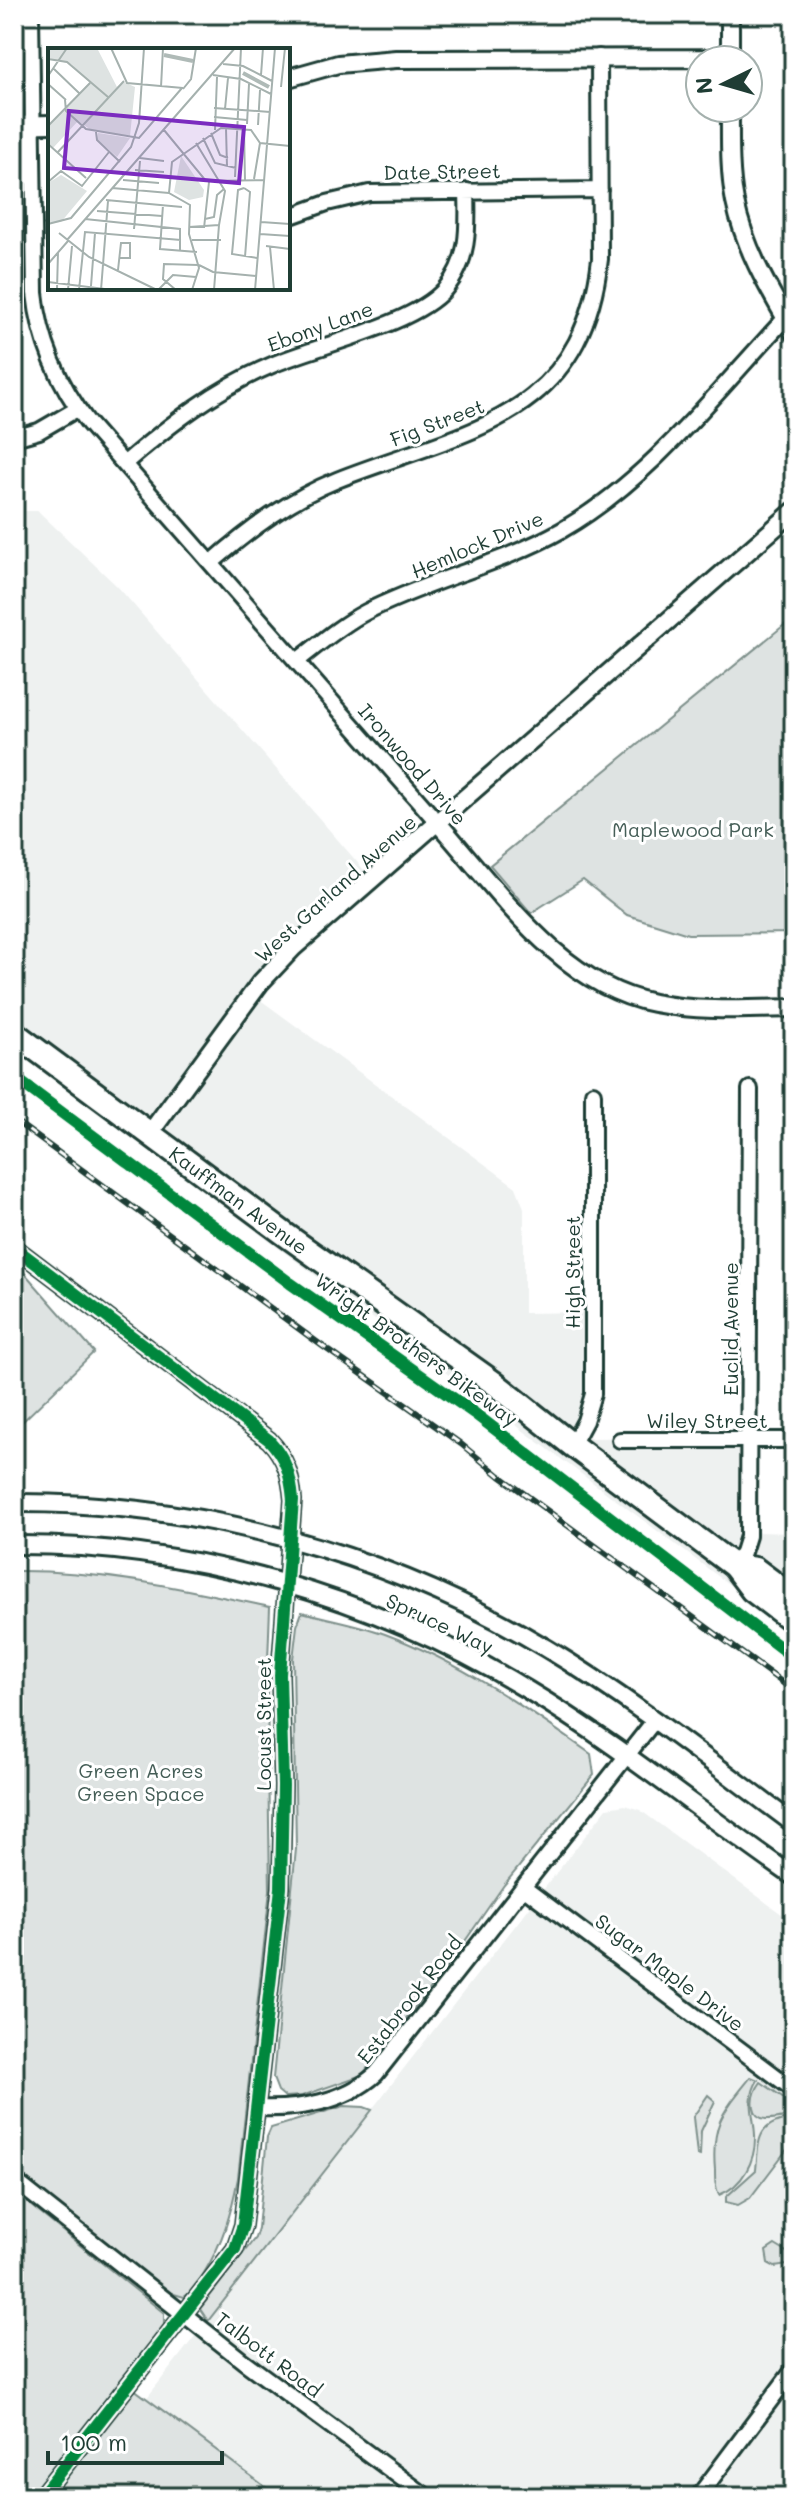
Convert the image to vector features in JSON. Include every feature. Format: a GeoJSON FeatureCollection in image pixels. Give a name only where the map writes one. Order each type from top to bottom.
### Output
{"type":"FeatureCollection","features":[{"type":"Feature","properties":{"kind":"main road","name":"Kauffman Avenue"},"geometry":{"type":"LineString","coordinates":[[14,1033],[286,1235],[494,1383],[734,1566],[752,1590],[794,1622]]}},
{"type":"Feature","properties":{"kind":"main road","name":"Kauffman Avenue"},"geometry":{"type":"LineString","coordinates":[[734,1566],[755,1569],[794,1598]]}},
{"type":"Feature","properties":{"kind":"street","name":"Ironwood Drive"},"geometry":{"type":"LineString","coordinates":[[31,14],[32,124],[42,256],[37,307],[43,338],[57,375],[77,409],[544,942],[574,966],[607,986],[652,1003],[688,1008],[794,1008]]}},
{"type":"Feature","properties":{"kind":"street"},"geometry":{"type":"LineString","coordinates":[[730,14],[730,44]]}},
{"type":"Feature","properties":{"kind":"street","name":"Fig Street"},"geometry":{"type":"LineString","coordinates":[[211,563],[258,524],[307,494],[337,480],[483,428],[510,413],[543,387],[572,349],[594,297],[600,259],[599,57]]}},
{"type":"Feature","properties":{"kind":"street"},"geometry":{"type":"LineString","coordinates":[[290,77],[312,69],[359,61],[684,58]]}},
{"type":"Feature","properties":{"kind":"street"},"geometry":{"type":"LineString","coordinates":[[14,125],[48,124]]}},
{"type":"Feature","properties":{"kind":"street"},"geometry":{"type":"LineString","coordinates":[[730,124],[735,203],[747,243],[758,268],[791,320]]}},
{"type":"Feature","properties":{"kind":"street","name":"Date Street"},"geometry":{"type":"LineString","coordinates":[[290,216],[369,193],[600,190]]}},
{"type":"Feature","properties":{"kind":"street","name":"Ebony Lane"},"geometry":{"type":"LineString","coordinates":[[124,464],[183,415],[247,377],[271,365],[408,316],[433,301],[452,281],[462,262],[468,231],[467,191]]}},
{"type":"Feature","properties":{"kind":"street","name":"Hemlock Drive"},"geometry":{"type":"LineString","coordinates":[[297,661],[366,612],[492,564],[586,515],[652,461],[791,320]]}},
{"type":"Feature","properties":{"kind":"street"},"geometry":{"type":"LineString","coordinates":[[14,438],[39,431],[77,409]]}},
{"type":"Feature","properties":{"kind":"street","name":"West Garland Avenue"},"geometry":{"type":"LineString","coordinates":[[150,1133],[274,967],[293,948],[794,511]]}},
{"type":"Feature","properties":{"kind":"street","name":"Euclid Avenue"},"geometry":{"type":"LineString","coordinates":[[734,1566],[748,1536],[750,1089]]}},
{"type":"Feature","properties":{"kind":"street","name":"High Street"},"geometry":{"type":"LineString","coordinates":[[572,1445],[585,1421],[593,1394],[593,1093]]}},
{"type":"Feature","properties":{"kind":"street","name":"Locust Street"},"geometry":{"type":"LineString","coordinates":[[14,1247],[269,1440],[282,1454],[291,1480],[291,1538],[280,1675],[283,1786],[281,1888],[243,2225],[235,2249],[184,2315]]}},
{"type":"Feature","properties":{"kind":"street","name":"Wiley Street"},"geometry":{"type":"LineString","coordinates":[[620,1440],[794,1440]]}},
{"type":"Feature","properties":{"kind":"street","name":"Spruce Way"},"geometry":{"type":"LineString","coordinates":[[14,1503],[73,1504],[152,1511],[291,1538],[397,1574],[458,1600],[546,1647],[654,1721],[794,1824]]}},
{"type":"Feature","properties":{"kind":"street","name":"Spruce Way"},"geometry":{"type":"LineString","coordinates":[[14,1545],[82,1548],[207,1564],[287,1585],[372,1613],[451,1648],[526,1689],[627,1756],[794,1877]]}},
{"type":"Feature","properties":{"kind":"street","name":"Estabrook Road"},"geometry":{"type":"LineString","coordinates":[[257,2108],[283,2110],[334,2098],[362,2086],[376,2074],[654,1721]]}},
{"type":"Feature","properties":{"kind":"street","name":"Sugar Maple Drive"},"geometry":{"type":"LineString","coordinates":[[523,1887],[794,2090]]}},
{"type":"Feature","properties":{"kind":"street","name":"Talbott Road"},"geometry":{"type":"LineString","coordinates":[[14,2180],[184,2315],[427,2497]]}},
{"type":"Feature","properties":{"kind":"street"},"geometry":{"type":"LineString","coordinates":[[40,2497],[184,2315]]}},
{"type":"Feature","properties":{"kind":"street"},"geometry":{"type":"LineString","coordinates":[[698,2497],[794,2369]]}},
{"type":"Feature","properties":{"kind":"shaded area"},"geometry":{"type":"Polygon","coordinates":[[[14,511],[38,511],[118,587],[371,878],[255,996],[516,1187],[524,1208],[524,1313],[590,1312],[590,1394],[584,1416],[588,1438],[746,1436],[754,1532],[794,1533],[794,1633],[14,1050],[14,511]]]}},
{"type":"Feature","properties":{"kind":"shaded area"},"geometry":{"type":"Polygon","coordinates":[[[625,1805],[640,1810],[794,1923],[794,2497],[279,2497],[146,2399],[607,1808],[625,1805]]]}},
{"type":"Feature","properties":{"kind":"green space","name":"Maplewood Park"},"geometry":{"type":"Polygon","coordinates":[[[794,617],[794,933],[688,934],[627,915],[583,880],[531,913],[490,865],[794,617]]]}},
{"type":"Feature","properties":{"kind":"green space"},"geometry":{"type":"Polygon","coordinates":[[[14,1261],[94,1352],[14,1430],[14,1261]]]}},
{"type":"Feature","properties":{"kind":"green space","name":"Green Acres Green Space"},"geometry":{"type":"Polygon","coordinates":[[[14,1571],[111,1577],[270,1607],[267,1687],[270,1890],[238,2178],[221,2239],[198,2283],[184,2297],[167,2292],[14,2171],[14,1571]]]}},
{"type":"Feature","properties":{"kind":"green space"},"geometry":{"type":"Polygon","coordinates":[[[302,1612],[385,1634],[466,1672],[591,1754],[594,1775],[504,1885],[454,1957],[362,2075],[302,2096],[285,2097],[278,2091],[273,2078],[296,1849],[293,1659],[302,1612]]]}},
{"type":"Feature","properties":{"kind":"green space"},"geometry":{"type":"Polygon","coordinates":[[[751,2077],[758,2080],[752,2100],[753,2154],[741,2179],[719,2195],[714,2154],[717,2129],[726,2109],[751,2077]]]}},
{"type":"Feature","properties":{"kind":"green space"},"geometry":{"type":"Polygon","coordinates":[[[761,2082],[794,2105],[794,2115],[764,2119],[756,2114],[754,2097],[761,2082]]]}},
{"type":"Feature","properties":{"kind":"green space"},"geometry":{"type":"Polygon","coordinates":[[[708,2095],[715,2101],[701,2131],[700,2156],[697,2155],[693,2117],[708,2095]]]}},
{"type":"Feature","properties":{"kind":"green space"},"geometry":{"type":"Polygon","coordinates":[[[344,2106],[372,2110],[208,2321],[200,2309],[255,2238],[267,2137],[271,2128],[344,2106]]]}},
{"type":"Feature","properties":{"kind":"green space"},"geometry":{"type":"Polygon","coordinates":[[[794,2118],[794,2140],[750,2198],[738,2205],[726,2202],[726,2197],[756,2170],[759,2141],[766,2128],[794,2118]]]}},
{"type":"Feature","properties":{"kind":"green space"},"geometry":{"type":"Polygon","coordinates":[[[14,2192],[164,2313],[164,2328],[122,2380],[279,2497],[14,2497],[14,2192]]]}},
{"type":"Feature","properties":{"kind":"green space"},"geometry":{"type":"Polygon","coordinates":[[[775,2245],[793,2256],[794,2264],[775,2267],[768,2263],[766,2251],[775,2245]]]}},
{"type":"Feature","properties":{"kind":"railway"},"geometry":{"type":"LineString","coordinates":[[14,1120],[461,1444],[500,1476],[794,1691]]}},
{"type":"Feature","properties":{"kind":"cycle path","name":"Wright Brothers Bikeway"},"geometry":{"type":"LineString","coordinates":[[14,1077],[290,1283],[474,1413],[794,1658]]}},
{"type":"Feature","properties":{"kind":"cycle path"},"geometry":{"type":"LineString","coordinates":[[14,1247],[269,1440],[287,1468],[293,1500],[280,1675],[283,1786],[281,1888],[243,2225],[235,2249],[40,2497]]}}]}
